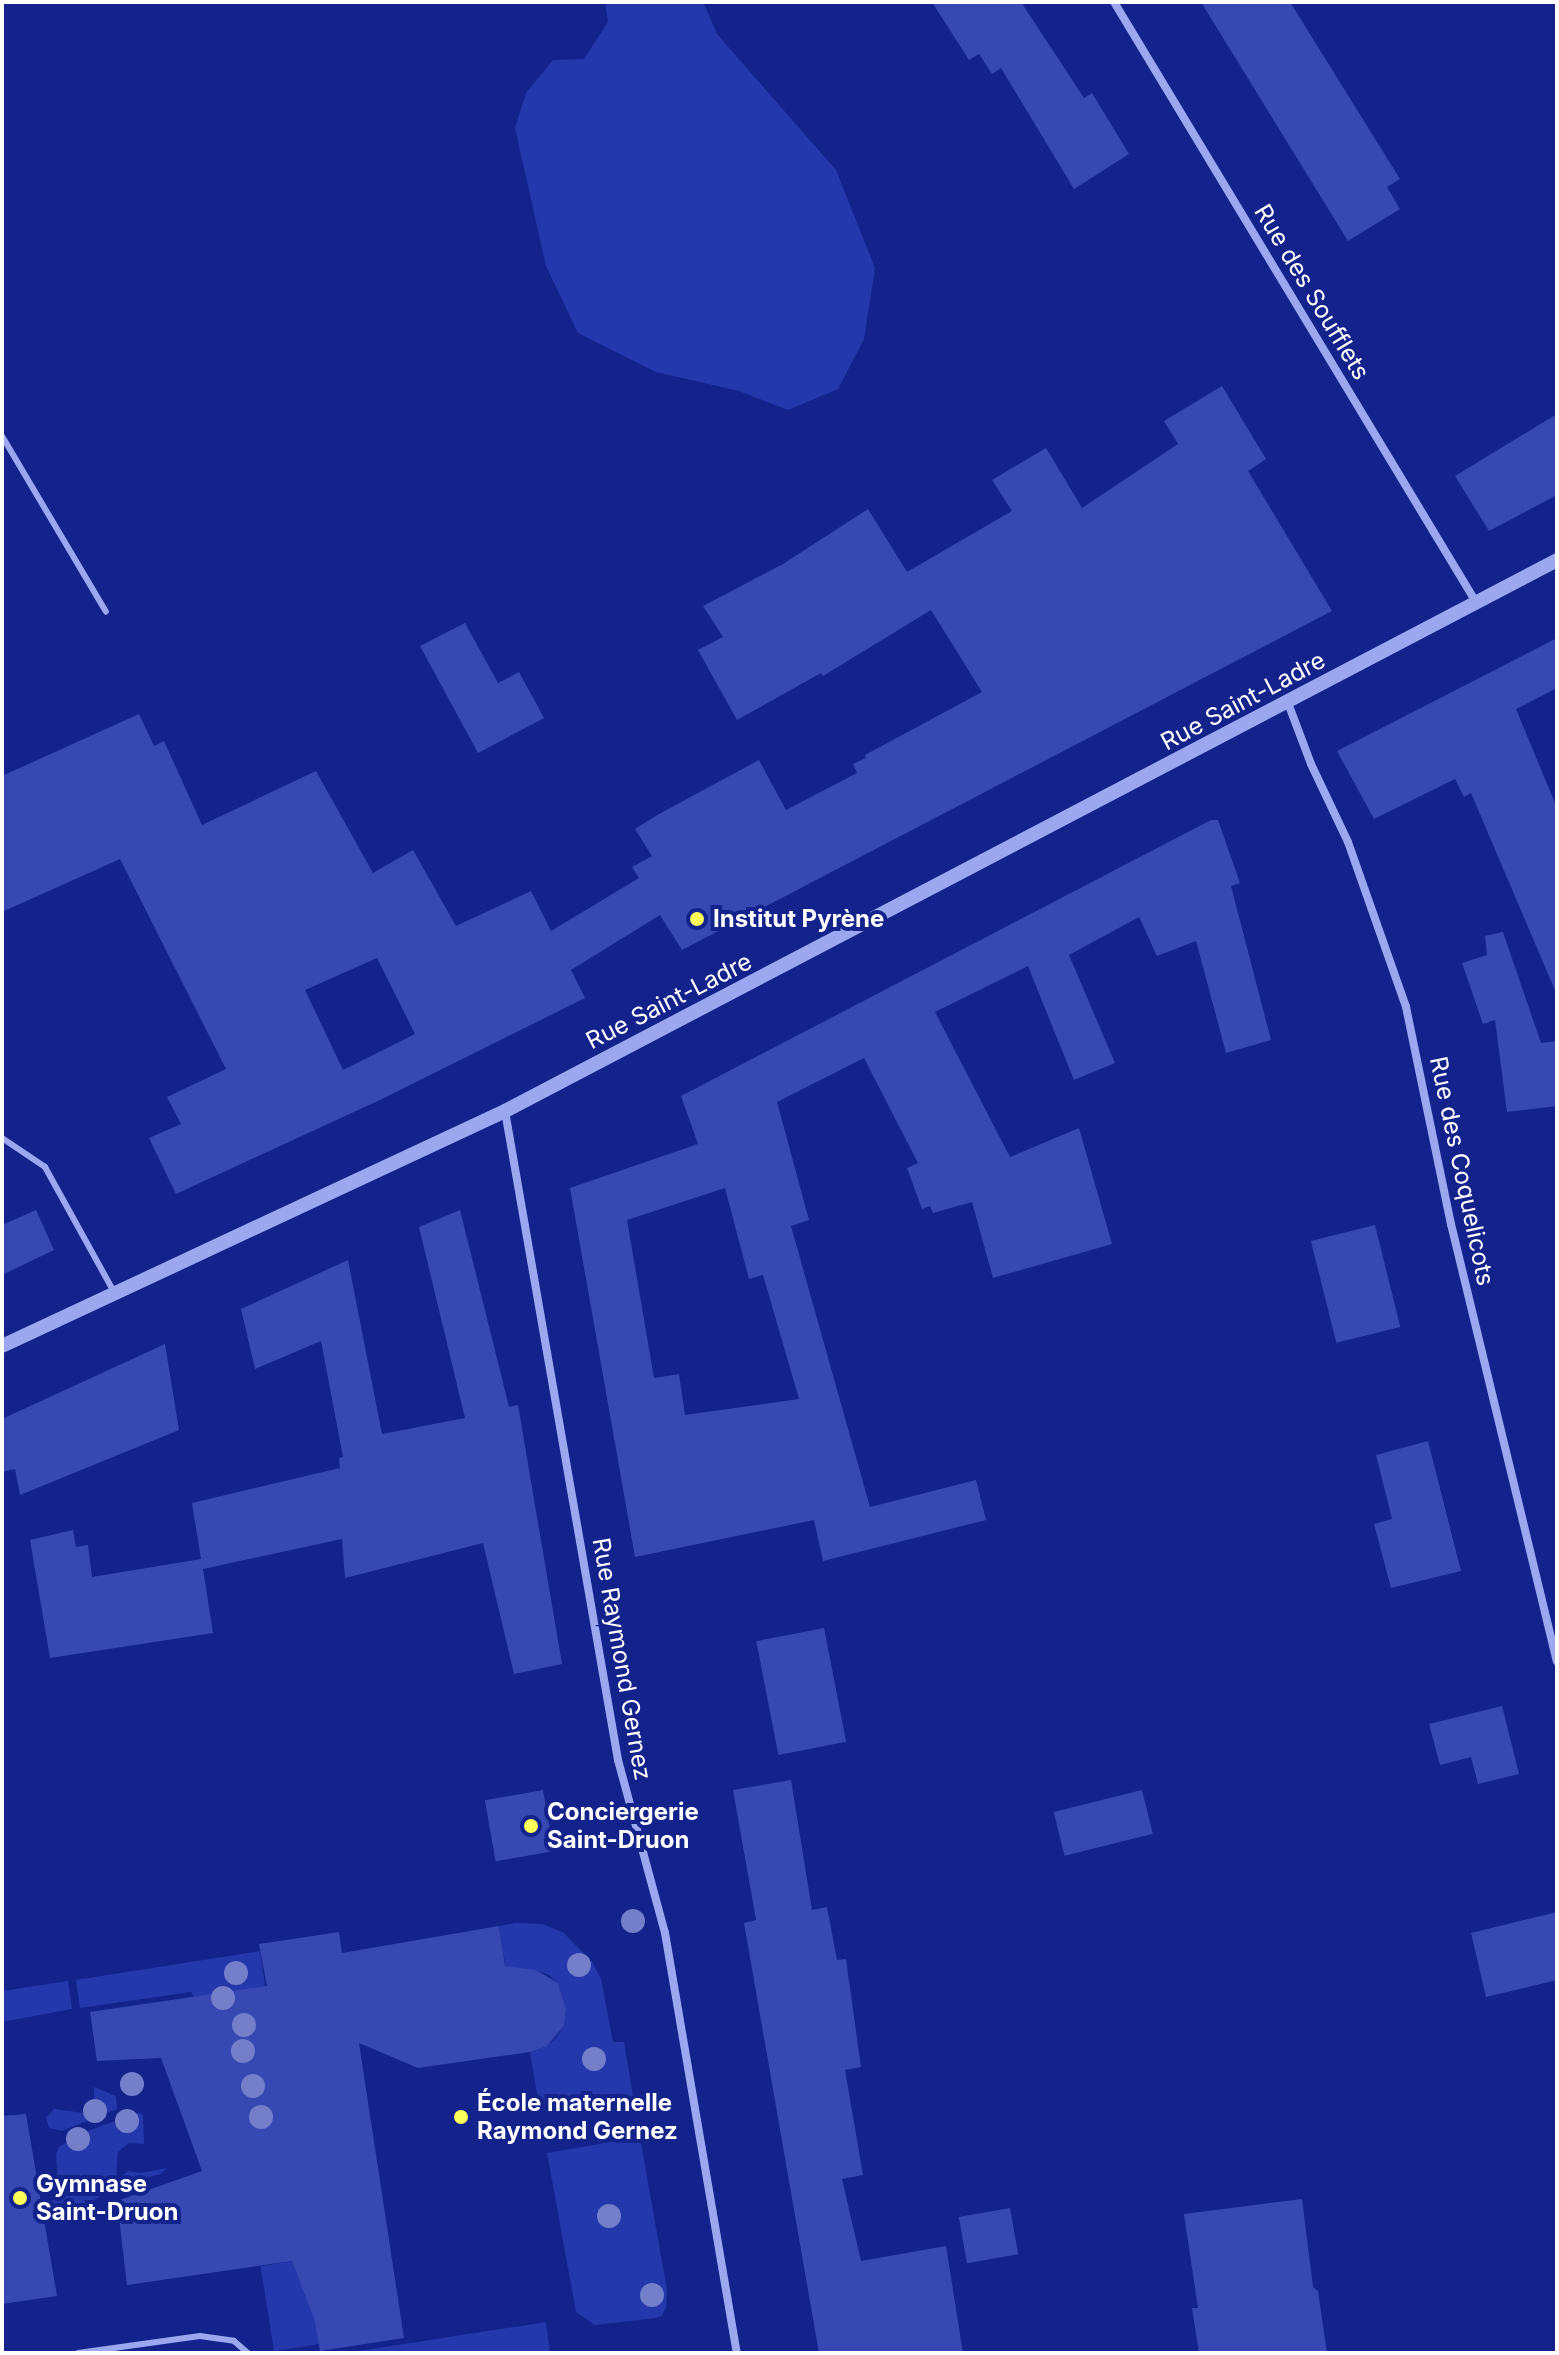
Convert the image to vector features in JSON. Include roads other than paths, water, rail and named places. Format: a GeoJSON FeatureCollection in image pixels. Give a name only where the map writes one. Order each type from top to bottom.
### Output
{"type":"FeatureCollection","features":[{"type":"Feature","properties":{"kind":"street","name":"Rue des Soufflets"},"geometry":{"type":"LineString","coordinates":[[1114,2],[1476,602]]}},
{"type":"Feature","properties":{"kind":"street","name":"Rue Saint-Ladre"},"geometry":{"type":"LineString","coordinates":[[2,1346],[505,1111],[1557,560]]}},
{"type":"Feature","properties":{"kind":"street","name":"Rue des Coquelicots"},"geometry":{"type":"LineString","coordinates":[[1288,703],[1311,764],[1348,842],[1406,1007],[1451,1224],[1557,1661]]}},
{"type":"Feature","properties":{"kind":"street","name":"Rue Raymond Gernez"},"geometry":{"type":"LineString","coordinates":[[505,1111],[618,1760],[662,1920],[737,2353]]}},
{"type":"Feature","properties":{"kind":"lane"},"geometry":{"type":"LineString","coordinates":[[2,436],[106,612]]}},
{"type":"Feature","properties":{"kind":"lane"},"geometry":{"type":"LineString","coordinates":[[2,1138],[45,1167],[115,1294]]}},
{"type":"Feature","properties":{"kind":"lane"},"geometry":{"type":"LineString","coordinates":[[78,2353],[200,2336],[234,2341],[248,2353]]}},
{"type":"Feature","properties":{"kind":"place","name":"Institut Pyrène"},"geometry":{"type":"Point","coordinates":[697,919]}},
{"type":"Feature","properties":{"kind":"place","name":"Conciergerie Saint-Druon"},"geometry":{"type":"Point","coordinates":[531,1826]}},
{"type":"Feature","properties":{"kind":"place","name":"École maternelle Raymond Gernez"},"geometry":{"type":"Point","coordinates":[461,2117]}},
{"type":"Feature","properties":{"kind":"place","name":"Gymnase Saint-Druon"},"geometry":{"type":"Point","coordinates":[20,2198]}}]}
